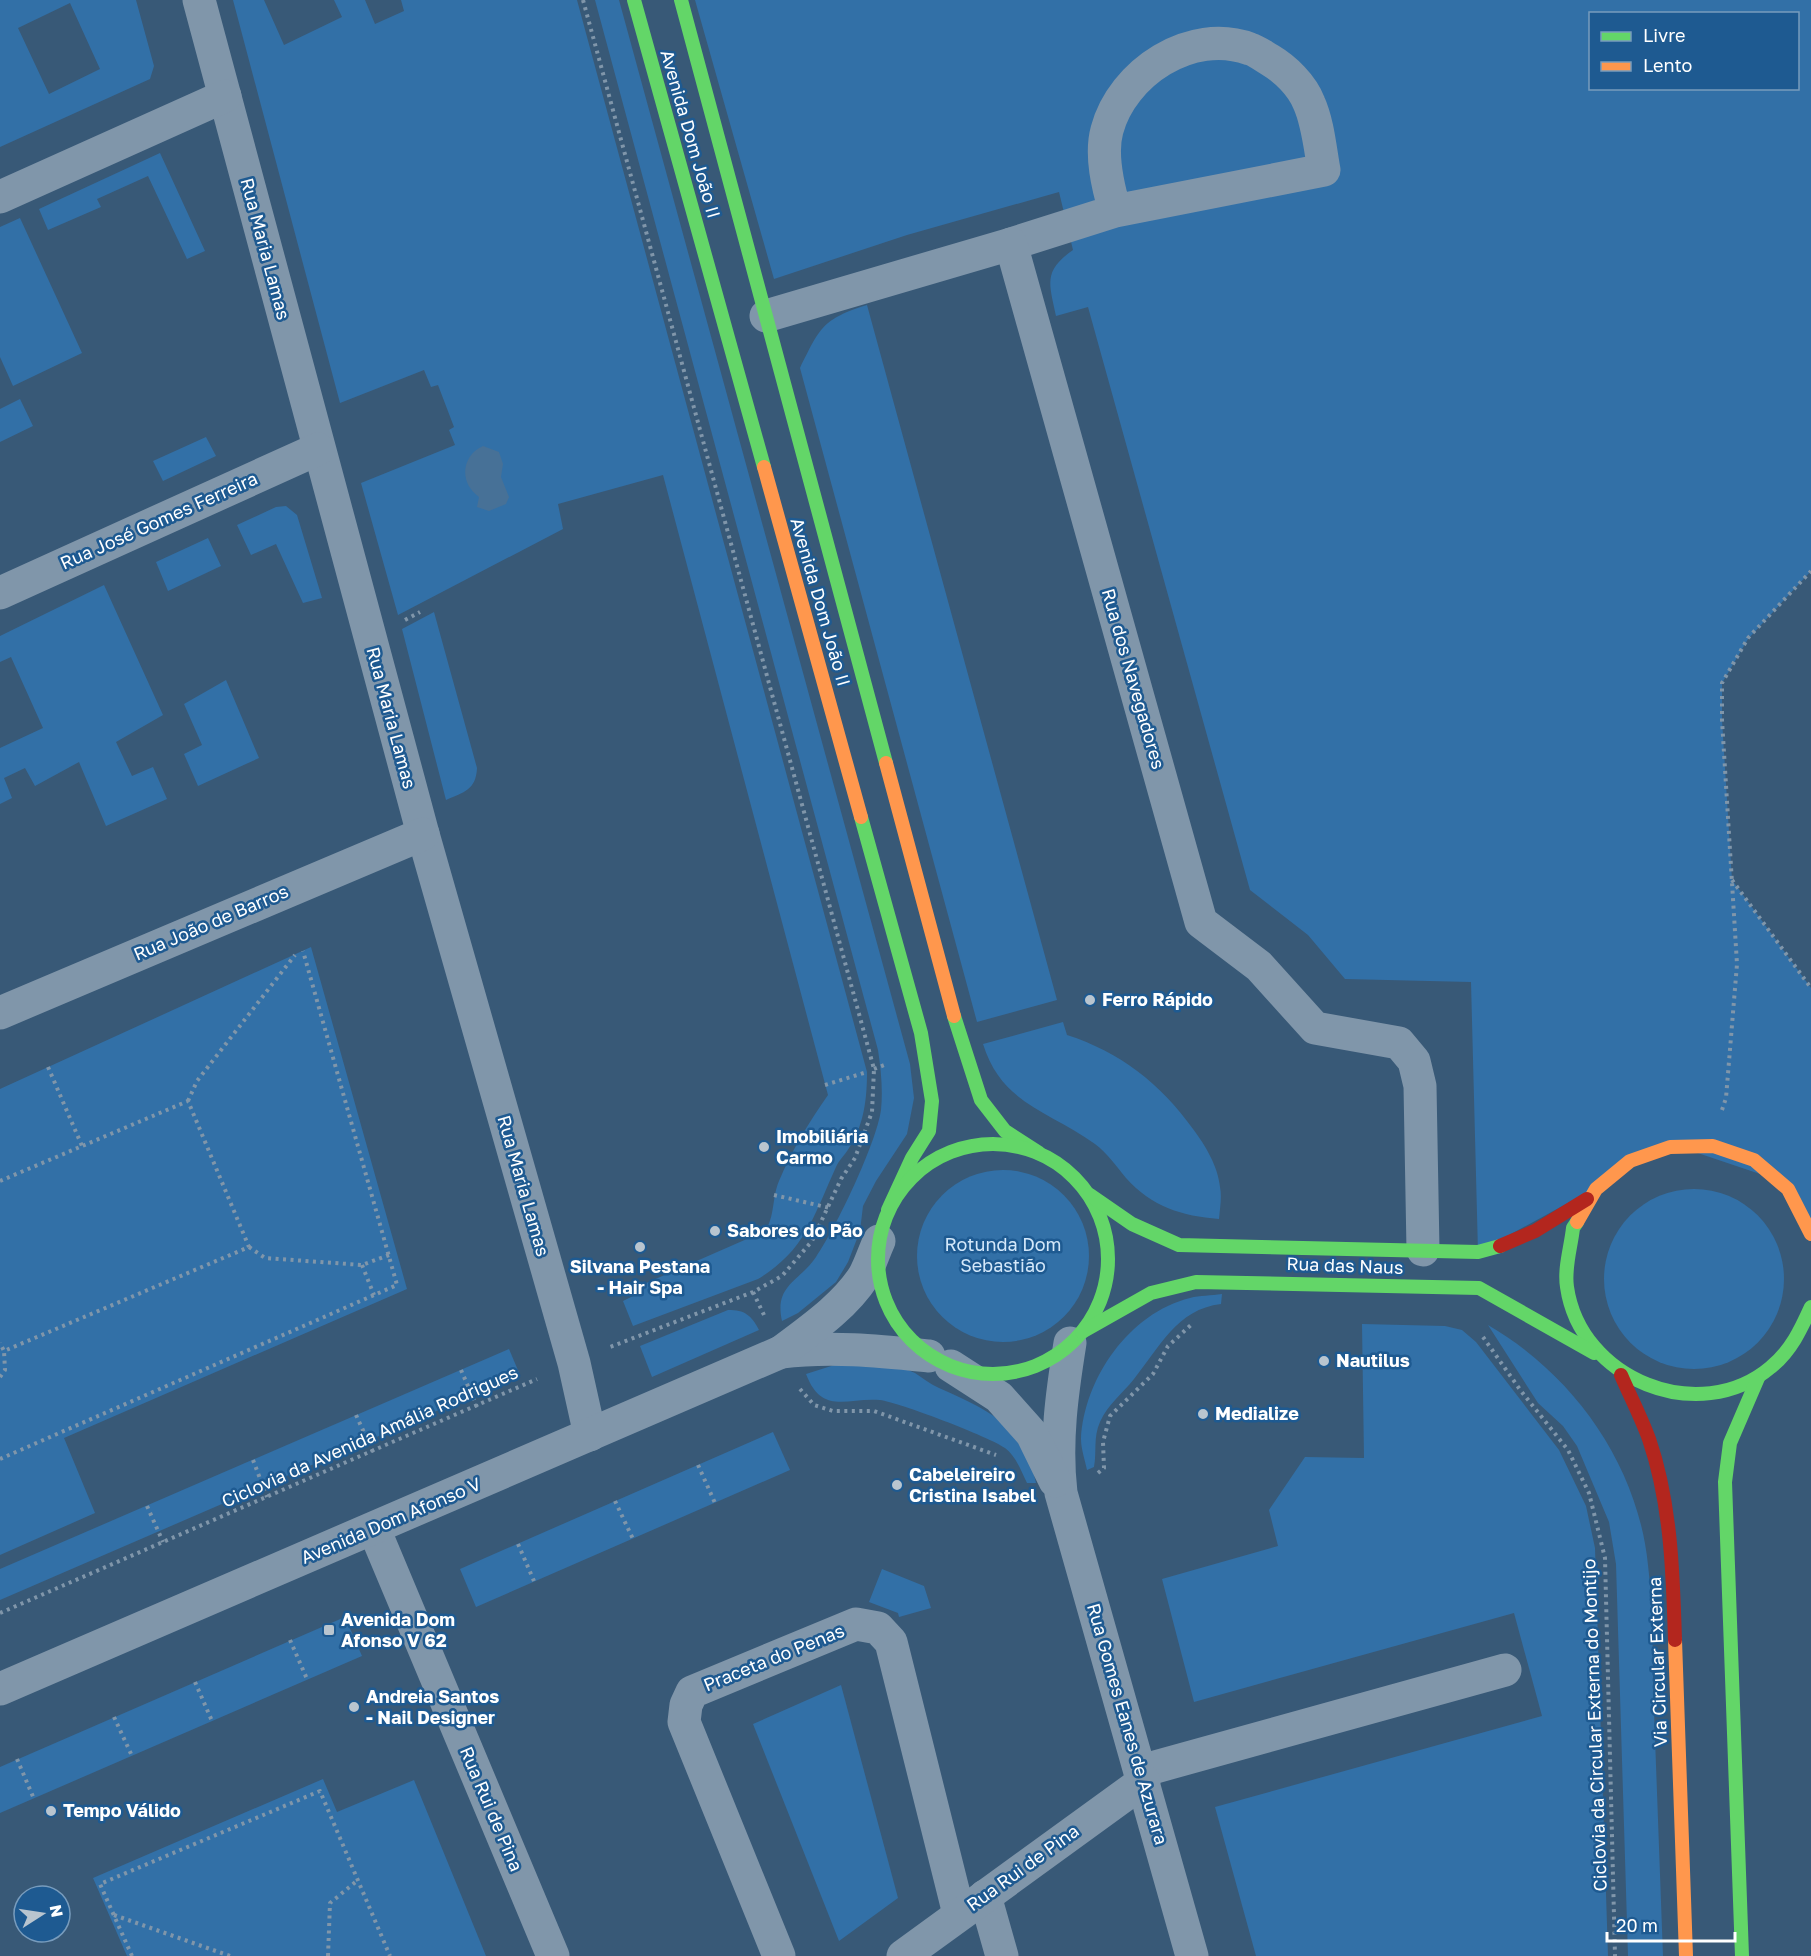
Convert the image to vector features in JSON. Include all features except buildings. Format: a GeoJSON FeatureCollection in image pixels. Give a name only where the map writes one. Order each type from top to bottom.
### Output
{"type":"FeatureCollection","features":[{"type":"Feature","properties":{"kind":"main road","name":"Avenida Dom João II"},"geometry":{"type":"LineString","coordinates":[[634,0],[921,1033],[932,1101],[929,1131],[912,1158],[888,1210]]}},
{"type":"Feature","properties":{"kind":"main road","name":"Avenida Dom João II"},"geometry":{"type":"LineString","coordinates":[[681,0],[962,1043],[981,1100],[1005,1131],[1039,1153]]}},
{"type":"Feature","properties":{"kind":"main road"},"geometry":{"type":"LineString","coordinates":[[940,1361],[904,1334],[886,1305],[878,1274],[879,1241],[888,1210],[908,1180],[936,1158],[969,1146],[1005,1144],[1039,1153],[1066,1169],[1088,1193],[1102,1221],[1108,1252],[1104,1290],[1088,1326],[1076,1337]]}},
{"type":"Feature","properties":{"kind":"main road"},"geometry":{"type":"LineString","coordinates":[[1811,1234],[1805,1214],[1781,1181],[1748,1157],[1709,1145],[1674,1145],[1641,1154],[1611,1173],[1588,1198],[1570,1237],[1566,1280],[1576,1321],[1600,1357],[1621,1375],[1653,1390],[1689,1396],[1724,1392],[1758,1378],[1785,1355],[1806,1324],[1811,1307]]}},
{"type":"Feature","properties":{"kind":"main road","name":"Rua das Naus"},"geometry":{"type":"LineString","coordinates":[[1088,1193],[1116,1216],[1150,1234],[1179,1245],[1478,1252],[1507,1246],[1553,1223],[1588,1198]]}},
{"type":"Feature","properties":{"kind":"main road","name":"Rua das Naus"},"geometry":{"type":"LineString","coordinates":[[940,1361],[959,1370],[992,1375],[1025,1370],[1060,1353],[1076,1337],[1151,1293],[1196,1282],[1479,1288],[1600,1357]]}},
{"type":"Feature","properties":{"kind":"main road","name":"Via Circular Externa"},"geometry":{"type":"LineString","coordinates":[[1621,1375],[1649,1439],[1663,1496],[1672,1557],[1686,1956]]}},
{"type":"Feature","properties":{"kind":"main road"},"geometry":{"type":"LineString","coordinates":[[1742,1956],[1725,1482],[1730,1443],[1758,1378]]}},
{"type":"Feature","properties":{"kind":"street","name":"Rua Maria Lamas"},"geometry":{"type":"LineString","coordinates":[[198,0],[423,834],[574,1363],[590,1435]]}},
{"type":"Feature","properties":{"kind":"street"},"geometry":{"type":"LineString","coordinates":[[766,316],[1115,211],[1324,170],[1309,102],[1285,69],[1249,48],[1217,44],[1181,50],[1142,72],[1114,112],[1107,131],[1106,164],[1115,211]]}},
{"type":"Feature","properties":{"kind":"street"},"geometry":{"type":"LineString","coordinates":[[0,198],[225,96]]}},
{"type":"Feature","properties":{"kind":"street","name":"Rua dos Navegadores"},"geometry":{"type":"LineString","coordinates":[[1011,244],[1201,922],[1258,966],[1315,1028],[1399,1043],[1414,1061],[1420,1086],[1424,1250]]}},
{"type":"Feature","properties":{"kind":"street","name":"Rua José Gomes Ferreira"},"geometry":{"type":"LineString","coordinates":[[0,593],[318,449]]}},
{"type":"Feature","properties":{"kind":"street","name":"Rua João de Barros"},"geometry":{"type":"LineString","coordinates":[[0,1012],[423,834]]}},
{"type":"Feature","properties":{"kind":"street","name":"Avenida Dom Afonso V"},"geometry":{"type":"LineString","coordinates":[[0,1689],[781,1352],[825,1318],[848,1295],[864,1276],[879,1241]]}},
{"type":"Feature","properties":{"kind":"street","name":"Rua Gomes Eanes de Azurara"},"geometry":{"type":"LineString","coordinates":[[1076,1337],[1062,1390],[1057,1459],[1061,1493],[1143,1776],[1192,1956]]}},
{"type":"Feature","properties":{"kind":"street","name":"Avenida Dom Afonso V"},"geometry":{"type":"LineString","coordinates":[[781,1352],[816,1348],[865,1349],[940,1361]]}},
{"type":"Feature","properties":{"kind":"street","name":"Rua Gomes Eanes de Azurara"},"geometry":{"type":"LineString","coordinates":[[940,1361],[999,1397],[1032,1434],[1061,1493]]}},
{"type":"Feature","properties":{"kind":"street","name":"Rua Rui de Pina"},"geometry":{"type":"LineString","coordinates":[[374,1529],[553,1956]]}},
{"type":"Feature","properties":{"kind":"street","name":"Praceta do Penas"},"geometry":{"type":"LineString","coordinates":[[779,1956],[684,1722],[686,1705],[692,1692],[856,1624],[878,1629],[891,1642],[972,1905],[1002,1956]]}},
{"type":"Feature","properties":{"kind":"street"},"geometry":{"type":"LineString","coordinates":[[1143,1776],[1505,1670]]}},
{"type":"Feature","properties":{"kind":"street","name":"Rua Rui de Pina"},"geometry":{"type":"LineString","coordinates":[[903,1956],[1143,1776]]}},
{"type":"Feature","properties":{"kind":"path","name":"Ciclovia da Avenida Amália Rodrigues"},"geometry":{"type":"LineString","coordinates":[[0,1613],[574,1363],[753,1292],[782,1276],[812,1240],[830,1208],[841,1179],[855,1158],[872,1112],[874,1069],[583,0]]}},
{"type":"Feature","properties":{"kind":"path"},"geometry":{"type":"LineString","coordinates":[[1709,1145],[1726,1098],[1737,964],[1722,720],[1722,682],[1748,639],[1811,571]]}},
{"type":"Feature","properties":{"kind":"path"},"geometry":{"type":"LineString","coordinates":[[400,622],[420,612]]}},
{"type":"Feature","properties":{"kind":"path"},"geometry":{"type":"LineString","coordinates":[[1732,880],[1811,988]]}},
{"type":"Feature","properties":{"kind":"path"},"geometry":{"type":"LineString","coordinates":[[0,1459],[397,1285],[303,951]]}},
{"type":"Feature","properties":{"kind":"path"},"geometry":{"type":"LineString","coordinates":[[0,1181],[188,1101],[197,1081],[295,955]]}},
{"type":"Feature","properties":{"kind":"path"},"geometry":{"type":"LineString","coordinates":[[48,1067],[82,1146]]}},
{"type":"Feature","properties":{"kind":"path"},"geometry":{"type":"LineString","coordinates":[[825,1085],[867,1072]]}},
{"type":"Feature","properties":{"kind":"path"},"geometry":{"type":"LineString","coordinates":[[188,1101],[249,1247],[265,1258],[362,1265],[389,1255]]}},
{"type":"Feature","properties":{"kind":"path"},"geometry":{"type":"LineString","coordinates":[[774,1195],[830,1208]]}},
{"type":"Feature","properties":{"kind":"path"},"geometry":{"type":"LineString","coordinates":[[4,1352],[249,1247]]}},
{"type":"Feature","properties":{"kind":"path"},"geometry":{"type":"LineString","coordinates":[[362,1265],[374,1295]]}},
{"type":"Feature","properties":{"kind":"path"},"geometry":{"type":"LineString","coordinates":[[389,1289],[392,1296]]}},
{"type":"Feature","properties":{"kind":"path"},"geometry":{"type":"LineString","coordinates":[[1061,1493],[1089,1481],[1104,1468],[1103,1442],[1110,1416],[1153,1374],[1168,1346],[1188,1326],[1199,1321]]}},
{"type":"Feature","properties":{"kind":"path","name":"Ciclovia da Circular Externa do Montijo"},"geometry":{"type":"LineString","coordinates":[[1478,1331],[1568,1450],[1589,1493],[1605,1558],[1615,1956]]}},
{"type":"Feature","properties":{"kind":"path"},"geometry":{"type":"LineString","coordinates":[[0,1342],[4,1352],[6,1370],[0,1377]]}},
{"type":"Feature","properties":{"kind":"path"},"geometry":{"type":"LineString","coordinates":[[781,1352],[803,1395],[814,1405],[833,1411],[874,1412],[998,1456]]}},
{"type":"Feature","properties":{"kind":"path"},"geometry":{"type":"LineString","coordinates":[[461,1370],[477,1407]]}},
{"type":"Feature","properties":{"kind":"path"},"geometry":{"type":"LineString","coordinates":[[356,1415],[373,1452]]}},
{"type":"Feature","properties":{"kind":"path"},"geometry":{"type":"LineString","coordinates":[[252,1460],[267,1497]]}},
{"type":"Feature","properties":{"kind":"path"},"geometry":{"type":"LineString","coordinates":[[698,1465],[715,1503]]}},
{"type":"Feature","properties":{"kind":"path"},"geometry":{"type":"LineString","coordinates":[[615,1501],[633,1539]]}},
{"type":"Feature","properties":{"kind":"path"},"geometry":{"type":"LineString","coordinates":[[147,1506],[163,1542]]}},
{"type":"Feature","properties":{"kind":"path"},"geometry":{"type":"LineString","coordinates":[[518,1544],[534,1581]]}},
{"type":"Feature","properties":{"kind":"path"},"geometry":{"type":"LineString","coordinates":[[290,1640],[307,1679]]}},
{"type":"Feature","properties":{"kind":"path"},"geometry":{"type":"LineString","coordinates":[[195,1682],[212,1721]]}},
{"type":"Feature","properties":{"kind":"path"},"geometry":{"type":"LineString","coordinates":[[114,1717],[132,1756]]}},
{"type":"Feature","properties":{"kind":"path"},"geometry":{"type":"LineString","coordinates":[[17,1759],[34,1799]]}},
{"type":"Feature","properties":{"kind":"path"},"geometry":{"type":"LineString","coordinates":[[132,1956],[100,1884],[320,1791],[390,1956]]}},
{"type":"Feature","properties":{"kind":"path"},"geometry":{"type":"LineString","coordinates":[[102,1874],[106,1881]]}},
{"type":"Feature","properties":{"kind":"path"},"geometry":{"type":"LineString","coordinates":[[328,1956],[330,1904],[358,1880]]}},
{"type":"Feature","properties":{"kind":"path"},"geometry":{"type":"LineString","coordinates":[[114,1915],[230,1956]]}},
{"type":"Feature","properties":{"kind":"green space"},"geometry":{"type":"Polygon","coordinates":[[[0,0],[136,0],[154,66],[150,79],[0,147],[0,0]],[[70,3],[18,28],[49,94],[100,69],[70,3]]]}},
{"type":"Feature","properties":{"kind":"green space"},"geometry":{"type":"Polygon","coordinates":[[[233,0],[264,0],[284,45],[342,17],[334,0],[365,0],[375,24],[404,11],[401,0],[577,0],[867,1072],[865,1102],[858,1130],[849,1148],[837,1164],[807,1230],[787,1256],[758,1279],[633,1326],[623,1301],[637,1294],[635,1288],[765,1231],[784,1170],[801,1136],[828,1095],[663,475],[558,504],[563,529],[398,615],[361,483],[455,445],[449,430],[454,427],[438,385],[431,387],[424,370],[340,403],[233,0]]]}},
{"type":"Feature","properties":{"kind":"green space"},"geometry":{"type":"Polygon","coordinates":[[[595,0],[619,0],[910,1064],[914,1098],[907,1134],[876,1181],[863,1206],[860,1231],[848,1262],[836,1282],[798,1313],[782,1321],[780,1309],[785,1292],[816,1257],[824,1244],[844,1207],[872,1143],[881,1110],[882,1088],[878,1050],[595,0]]]}},
{"type":"Feature","properties":{"kind":"green space"},"geometry":{"type":"Polygon","coordinates":[[[695,0],[1811,0],[1811,571],[1748,639],[1722,683],[1722,720],[1732,880],[1811,988],[1811,1234],[1781,1181],[1674,1145],[1478,1252],[1471,982],[1345,979],[1308,935],[1250,890],[1088,307],[1056,316],[1051,295],[1051,278],[1057,265],[1073,250],[1059,192],[907,235],[774,279],[695,0]]]}},
{"type":"Feature","properties":{"kind":"green space"},"geometry":{"type":"Polygon","coordinates":[[[160,153],[205,251],[187,259],[148,176],[97,199],[101,207],[48,230],[39,209],[160,153]]]}},
{"type":"Feature","properties":{"kind":"green space"},"geometry":{"type":"Polygon","coordinates":[[[20,218],[82,353],[13,386],[0,357],[0,227],[20,218]]]}},
{"type":"Feature","properties":{"kind":"green space"},"geometry":{"type":"Polygon","coordinates":[[[867,305],[1057,1000],[977,1022],[800,368],[824,327],[840,315],[867,305]]]}},
{"type":"Feature","properties":{"kind":"green space"},"geometry":{"type":"Polygon","coordinates":[[[20,399],[33,426],[0,442],[0,409],[20,399]]]}},
{"type":"Feature","properties":{"kind":"green space"},"geometry":{"type":"Polygon","coordinates":[[[206,437],[216,456],[163,481],[153,461],[206,437]]]}},
{"type":"Feature","properties":{"kind":"green space"},"geometry":{"type":"Polygon","coordinates":[[[286,506],[297,515],[322,598],[303,603],[276,544],[251,555],[237,525],[276,507],[286,506]]]}},
{"type":"Feature","properties":{"kind":"green space"},"geometry":{"type":"Polygon","coordinates":[[[208,538],[221,566],[168,591],[156,562],[208,538]]]}},
{"type":"Feature","properties":{"kind":"green space"},"geometry":{"type":"Polygon","coordinates":[[[104,585],[163,715],[116,742],[132,776],[153,767],[167,799],[106,826],[79,762],[35,786],[25,768],[4,778],[12,798],[0,804],[0,748],[43,728],[11,657],[0,662],[0,636],[104,585]]]}},
{"type":"Feature","properties":{"kind":"green space"},"geometry":{"type":"Polygon","coordinates":[[[434,612],[477,768],[471,786],[446,800],[402,629],[434,612]]]}},
{"type":"Feature","properties":{"kind":"green space"},"geometry":{"type":"Polygon","coordinates":[[[226,680],[259,758],[198,786],[184,754],[202,745],[184,704],[226,680]]]}},
{"type":"Feature","properties":{"kind":"green space"},"geometry":{"type":"Polygon","coordinates":[[[311,947],[407,1289],[64,1438],[95,1513],[0,1555],[0,1089],[311,947]]]}},
{"type":"Feature","properties":{"kind":"green space"},"geometry":{"type":"Polygon","coordinates":[[[1063,1022],[1067,1035],[1122,1060],[1153,1084],[1181,1113],[1202,1142],[1217,1171],[1221,1195],[1219,1219],[1180,1212],[1157,1203],[1136,1188],[1095,1144],[1029,1104],[1002,1081],[991,1064],[983,1044],[1063,1022]]]}},
{"type":"Feature","properties":{"kind":"green space","name":"Rotunda Dom Sebastião"},"geometry":{"type":"Polygon","coordinates":[[[1003,1170],[1036,1177],[1064,1195],[1082,1223],[1089,1256],[1082,1289],[1064,1317],[1036,1335],[1003,1342],[970,1335],[942,1317],[924,1289],[917,1256],[924,1223],[942,1195],[970,1177],[1003,1170]]]}},
{"type":"Feature","properties":{"kind":"green space"},"geometry":{"type":"Polygon","coordinates":[[[1694,1189],[1728,1196],[1744,1204],[1758,1215],[1769,1229],[1777,1245],[1784,1279],[1777,1313],[1769,1329],[1758,1343],[1744,1354],[1728,1362],[1694,1369],[1660,1362],[1644,1354],[1630,1343],[1619,1329],[1611,1313],[1604,1279],[1611,1245],[1619,1229],[1630,1215],[1644,1204],[1660,1196],[1694,1189]]]}},
{"type":"Feature","properties":{"kind":"green space"},"geometry":{"type":"Polygon","coordinates":[[[1222,1294],[1221,1304],[1192,1313],[1170,1332],[1134,1379],[1111,1404],[1098,1428],[1094,1467],[1087,1470],[1081,1443],[1084,1416],[1101,1372],[1114,1352],[1129,1333],[1168,1306],[1194,1297],[1222,1294]]]}},
{"type":"Feature","properties":{"kind":"green space"},"geometry":{"type":"Polygon","coordinates":[[[728,1310],[747,1314],[759,1330],[652,1377],[640,1346],[728,1310]]]}},
{"type":"Feature","properties":{"kind":"green space"},"geometry":{"type":"Polygon","coordinates":[[[1362,1324],[1445,1326],[1462,1330],[1476,1342],[1559,1450],[1586,1506],[1595,1548],[1608,1956],[1256,1956],[1215,1807],[1542,1716],[1514,1613],[1194,1702],[1162,1579],[1278,1546],[1269,1510],[1305,1457],[1364,1458],[1362,1324]]]}},
{"type":"Feature","properties":{"kind":"green space"},"geometry":{"type":"Polygon","coordinates":[[[1488,1325],[1519,1346],[1548,1370],[1574,1397],[1596,1426],[1616,1458],[1631,1492],[1642,1528],[1651,1601],[1663,1956],[1628,1956],[1616,1564],[1609,1522],[1577,1446],[1563,1426],[1538,1403],[1488,1325]]]}},
{"type":"Feature","properties":{"kind":"green space"},"geometry":{"type":"Polygon","coordinates":[[[509,1349],[520,1375],[0,1600],[0,1569],[509,1349]]]}},
{"type":"Feature","properties":{"kind":"green space"},"geometry":{"type":"Polygon","coordinates":[[[847,1361],[864,1361],[899,1367],[915,1373],[988,1412],[1013,1433],[1022,1446],[1036,1483],[1027,1483],[1015,1460],[1005,1448],[964,1429],[890,1402],[828,1400],[812,1387],[806,1374],[847,1361]]]}},
{"type":"Feature","properties":{"kind":"green space"},"geometry":{"type":"Polygon","coordinates":[[[773,1432],[790,1470],[476,1607],[460,1569],[773,1432]]]}},
{"type":"Feature","properties":{"kind":"green space"},"geometry":{"type":"Polygon","coordinates":[[[882,1569],[924,1586],[931,1608],[899,1617],[898,1613],[869,1602],[882,1569]]]}},
{"type":"Feature","properties":{"kind":"green space"},"geometry":{"type":"Polygon","coordinates":[[[345,1617],[362,1656],[0,1813],[0,1767],[345,1617]]]}},
{"type":"Feature","properties":{"kind":"green space"},"geometry":{"type":"Polygon","coordinates":[[[841,1685],[898,1898],[839,1941],[753,1724],[841,1685]]]}},
{"type":"Feature","properties":{"kind":"green space"},"geometry":{"type":"Polygon","coordinates":[[[323,1779],[337,1812],[414,1780],[486,1956],[127,1956],[93,1878],[323,1779]]]}},
{"type":"Feature","properties":{"kind":"shaded area"},"geometry":{"type":"Polygon","coordinates":[[[483,446],[499,452],[503,464],[501,477],[509,497],[506,504],[489,511],[477,507],[479,497],[468,485],[465,470],[470,456],[483,446]]]}},
{"type":"Feature","properties":{"kind":"traffic: fast"},"geometry":{"type":"LineString","coordinates":[[634,0],[764,467]]}},
{"type":"Feature","properties":{"kind":"traffic: fast"},"geometry":{"type":"LineString","coordinates":[[681,0],[886,763]]}},
{"type":"Feature","properties":{"kind":"traffic: fast"},"geometry":{"type":"LineString","coordinates":[[861,817],[921,1033],[932,1101],[929,1131],[912,1158],[888,1210]]}},
{"type":"Feature","properties":{"kind":"traffic: fast"},"geometry":{"type":"LineString","coordinates":[[954,1016],[981,1100],[1005,1131],[1039,1153]]}},
{"type":"Feature","properties":{"kind":"traffic: fast"},"geometry":{"type":"LineString","coordinates":[[993,1144],[1015,1146],[1037,1153],[1057,1163],[1082,1186],[1089,1195],[1103,1226],[1108,1259],[1106,1281],[1099,1303],[1089,1323],[1066,1348],[1057,1355],[1026,1369],[993,1374],[971,1372],[949,1365],[929,1355],[904,1332],[897,1323],[883,1292],[878,1259],[880,1237],[887,1215],[897,1195],[920,1170],[929,1163],[960,1149],[993,1144]]}},
{"type":"Feature","properties":{"kind":"traffic: fast"},"geometry":{"type":"LineString","coordinates":[[1090,1195],[1132,1224],[1179,1245],[1478,1252],[1500,1246]]}},
{"type":"Feature","properties":{"kind":"traffic: fast"},"geometry":{"type":"LineString","coordinates":[[1577,1222],[1573,1228],[1566,1280],[1577,1319],[1594,1347],[1618,1369],[1647,1384],[1678,1393],[1711,1393],[1742,1385],[1778,1361],[1790,1347],[1811,1307]]}},
{"type":"Feature","properties":{"kind":"traffic: fast"},"geometry":{"type":"LineString","coordinates":[[1082,1332],[1151,1293],[1196,1282],[1479,1288],[1594,1353]]}},
{"type":"Feature","properties":{"kind":"traffic: fast"},"geometry":{"type":"LineString","coordinates":[[1742,1956],[1725,1482],[1730,1443],[1758,1378]]}},
{"type":"Feature","properties":{"kind":"traffic: slow"},"geometry":{"type":"LineString","coordinates":[[764,467],[861,817]]}},
{"type":"Feature","properties":{"kind":"traffic: slow"},"geometry":{"type":"LineString","coordinates":[[886,763],[954,1016]]}},
{"type":"Feature","properties":{"kind":"traffic: slow"},"geometry":{"type":"LineString","coordinates":[[1577,1222],[1596,1189],[1630,1161],[1670,1147],[1713,1146],[1754,1160],[1788,1189],[1811,1234]]}},
{"type":"Feature","properties":{"kind":"traffic: slow"},"geometry":{"type":"LineString","coordinates":[[1675,1640],[1686,1956]]}},
{"type":"Feature","properties":{"kind":"traffic: jam"},"geometry":{"type":"LineString","coordinates":[[1500,1246],[1535,1231],[1587,1199]]}},
{"type":"Feature","properties":{"kind":"traffic: jam"},"geometry":{"type":"LineString","coordinates":[[1621,1375],[1649,1439],[1662,1488],[1670,1538],[1675,1640]]}},
{"type":"Feature","properties":{"kind":"place","name":"Ferro Rápido"},"geometry":{"type":"Point","coordinates":[1090,1000]}},
{"type":"Feature","properties":{"kind":"place","name":"Imobiliária Carmo"},"geometry":{"type":"Point","coordinates":[764,1147]}},
{"type":"Feature","properties":{"kind":"place","name":"Sabores do Pão"},"geometry":{"type":"Point","coordinates":[715,1231]}},
{"type":"Feature","properties":{"kind":"place","name":"Silvana Pestana - Hair Spa"},"geometry":{"type":"Point","coordinates":[640,1247]}},
{"type":"Feature","properties":{"kind":"place","name":"Nautilus"},"geometry":{"type":"Point","coordinates":[1324,1361]}},
{"type":"Feature","properties":{"kind":"place","name":"Medialize"},"geometry":{"type":"Point","coordinates":[1203,1414]}},
{"type":"Feature","properties":{"kind":"place","name":"Cabeleireiro Cristina Isabel"},"geometry":{"type":"Point","coordinates":[897,1485]}},
{"type":"Feature","properties":{"kind":"place","name":"Avenida Dom Afonso V 62"},"geometry":{"type":"Point","coordinates":[329,1630]}},
{"type":"Feature","properties":{"kind":"place","name":"Andreia Santos - Nail Designer"},"geometry":{"type":"Point","coordinates":[354,1707]}},
{"type":"Feature","properties":{"kind":"place","name":"Tempo Válido"},"geometry":{"type":"Point","coordinates":[51,1811]}}]}
